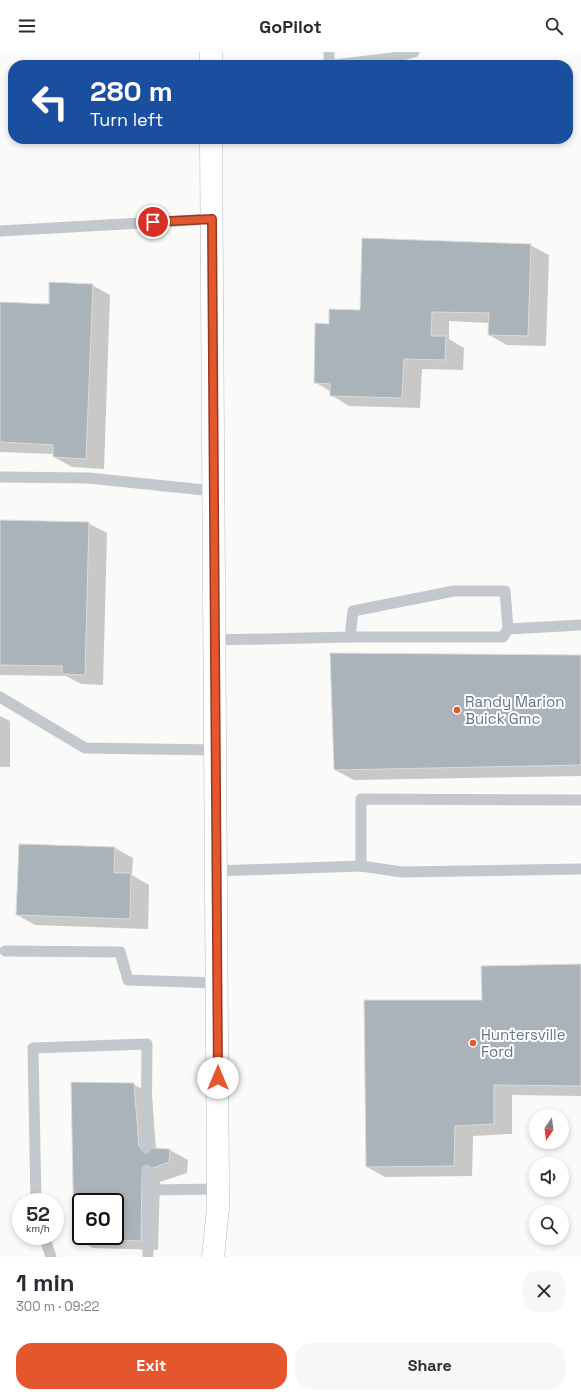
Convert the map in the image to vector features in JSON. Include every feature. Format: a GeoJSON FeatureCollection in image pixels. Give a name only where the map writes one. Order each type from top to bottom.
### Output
{"type":"FeatureCollection","features":[{"type":"Feature","properties":{"kind":"main road"},"geometry":{"type":"LineString","coordinates":[[211,144],[218,1199],[213,1257]]}},
{"type":"Feature","properties":{"kind":"main road"},"geometry":{"type":"LineString","coordinates":[[218,1199],[224,1257]]}},
{"type":"Feature","properties":{"kind":"lane"},"geometry":{"type":"LineString","coordinates":[[375,60],[392,58],[414,52]]}},
{"type":"Feature","properties":{"kind":"lane"},"geometry":{"type":"LineString","coordinates":[[0,231],[212,219]]}},
{"type":"Feature","properties":{"kind":"lane"},"geometry":{"type":"LineString","coordinates":[[0,477],[88,478],[214,491]]}},
{"type":"Feature","properties":{"kind":"lane"},"geometry":{"type":"LineString","coordinates":[[215,640],[350,637],[502,637],[508,629],[505,591],[454,590],[353,611],[350,637]]}},
{"type":"Feature","properties":{"kind":"lane"},"geometry":{"type":"LineString","coordinates":[[508,629],[581,626]]}},
{"type":"Feature","properties":{"kind":"lane"},"geometry":{"type":"LineString","coordinates":[[0,697],[85,748],[215,750]]}},
{"type":"Feature","properties":{"kind":"lane"},"geometry":{"type":"LineString","coordinates":[[361,866],[362,799],[581,800]]}},
{"type":"Feature","properties":{"kind":"lane"},"geometry":{"type":"LineString","coordinates":[[216,871],[361,866],[402,872],[581,869]]}},
{"type":"Feature","properties":{"kind":"lane"},"geometry":{"type":"LineString","coordinates":[[5,951],[120,952],[128,980],[217,983]]}},
{"type":"Feature","properties":{"kind":"lane"},"geometry":{"type":"LineString","coordinates":[[36,1193],[33,1048],[148,1044],[146,1148]]}},
{"type":"Feature","properties":{"kind":"lane"},"geometry":{"type":"LineString","coordinates":[[147,1170],[148,1257]]}},
{"type":"Feature","properties":{"kind":"lane"},"geometry":{"type":"LineString","coordinates":[[148,1190],[218,1199]]}},
{"type":"Feature","properties":{"kind":"lane"},"geometry":{"type":"LineString","coordinates":[[47,1245],[51,1257]]}},
{"type":"Feature","properties":{"kind":"building"},"geometry":{"type":"Polygon","coordinates":[[[362,238],[531,244],[528,336],[488,335],[489,313],[432,312],[431,336],[446,336],[445,360],[404,359],[402,398],[330,396],[330,384],[314,383],[315,323],[329,324],[329,309],[360,310],[362,238]]]}},
{"type":"Feature","properties":{"kind":"building"},"geometry":{"type":"Polygon","coordinates":[[[49,282],[93,284],[86,459],[53,457],[53,445],[0,442],[0,302],[49,304],[49,282]]]}},
{"type":"Feature","properties":{"kind":"building"},"geometry":{"type":"Polygon","coordinates":[[[0,520],[89,522],[85,675],[62,674],[62,666],[0,665],[0,520]]]}},
{"type":"Feature","properties":{"kind":"building","name":"Randy Marion Buick Gmc"},"geometry":{"type":"Polygon","coordinates":[[[330,653],[581,655],[581,765],[334,770],[330,653]]]}},
{"type":"Feature","properties":{"kind":"building"},"geometry":{"type":"Polygon","coordinates":[[[19,844],[115,847],[114,873],[131,873],[130,919],[16,915],[19,844]]]}},
{"type":"Feature","properties":{"kind":"building","name":"Huntersville Ford"},"geometry":{"type":"Polygon","coordinates":[[[581,964],[581,1086],[494,1085],[494,1124],[455,1126],[454,1166],[366,1167],[364,1000],[482,1000],[481,966],[581,964]]]}},
{"type":"Feature","properties":{"kind":"building"},"geometry":{"type":"Polygon","coordinates":[[[71,1082],[134,1083],[139,1147],[170,1149],[169,1162],[142,1172],[141,1241],[124,1240],[124,1193],[73,1193],[71,1082]]]}},
{"type":"Feature","properties":{"kind":"place","name":"Randy Marion Buick Gmc"},"geometry":{"type":"Point","coordinates":[457,710]}},
{"type":"Feature","properties":{"kind":"place","name":"Huntersville Ford"},"geometry":{"type":"Point","coordinates":[473,1043]}},
{"type":"Feature","properties":{"kind":"route"},"geometry":{"type":"LineString","coordinates":[[153,222],[212,219],[218,1078]]}}]}
